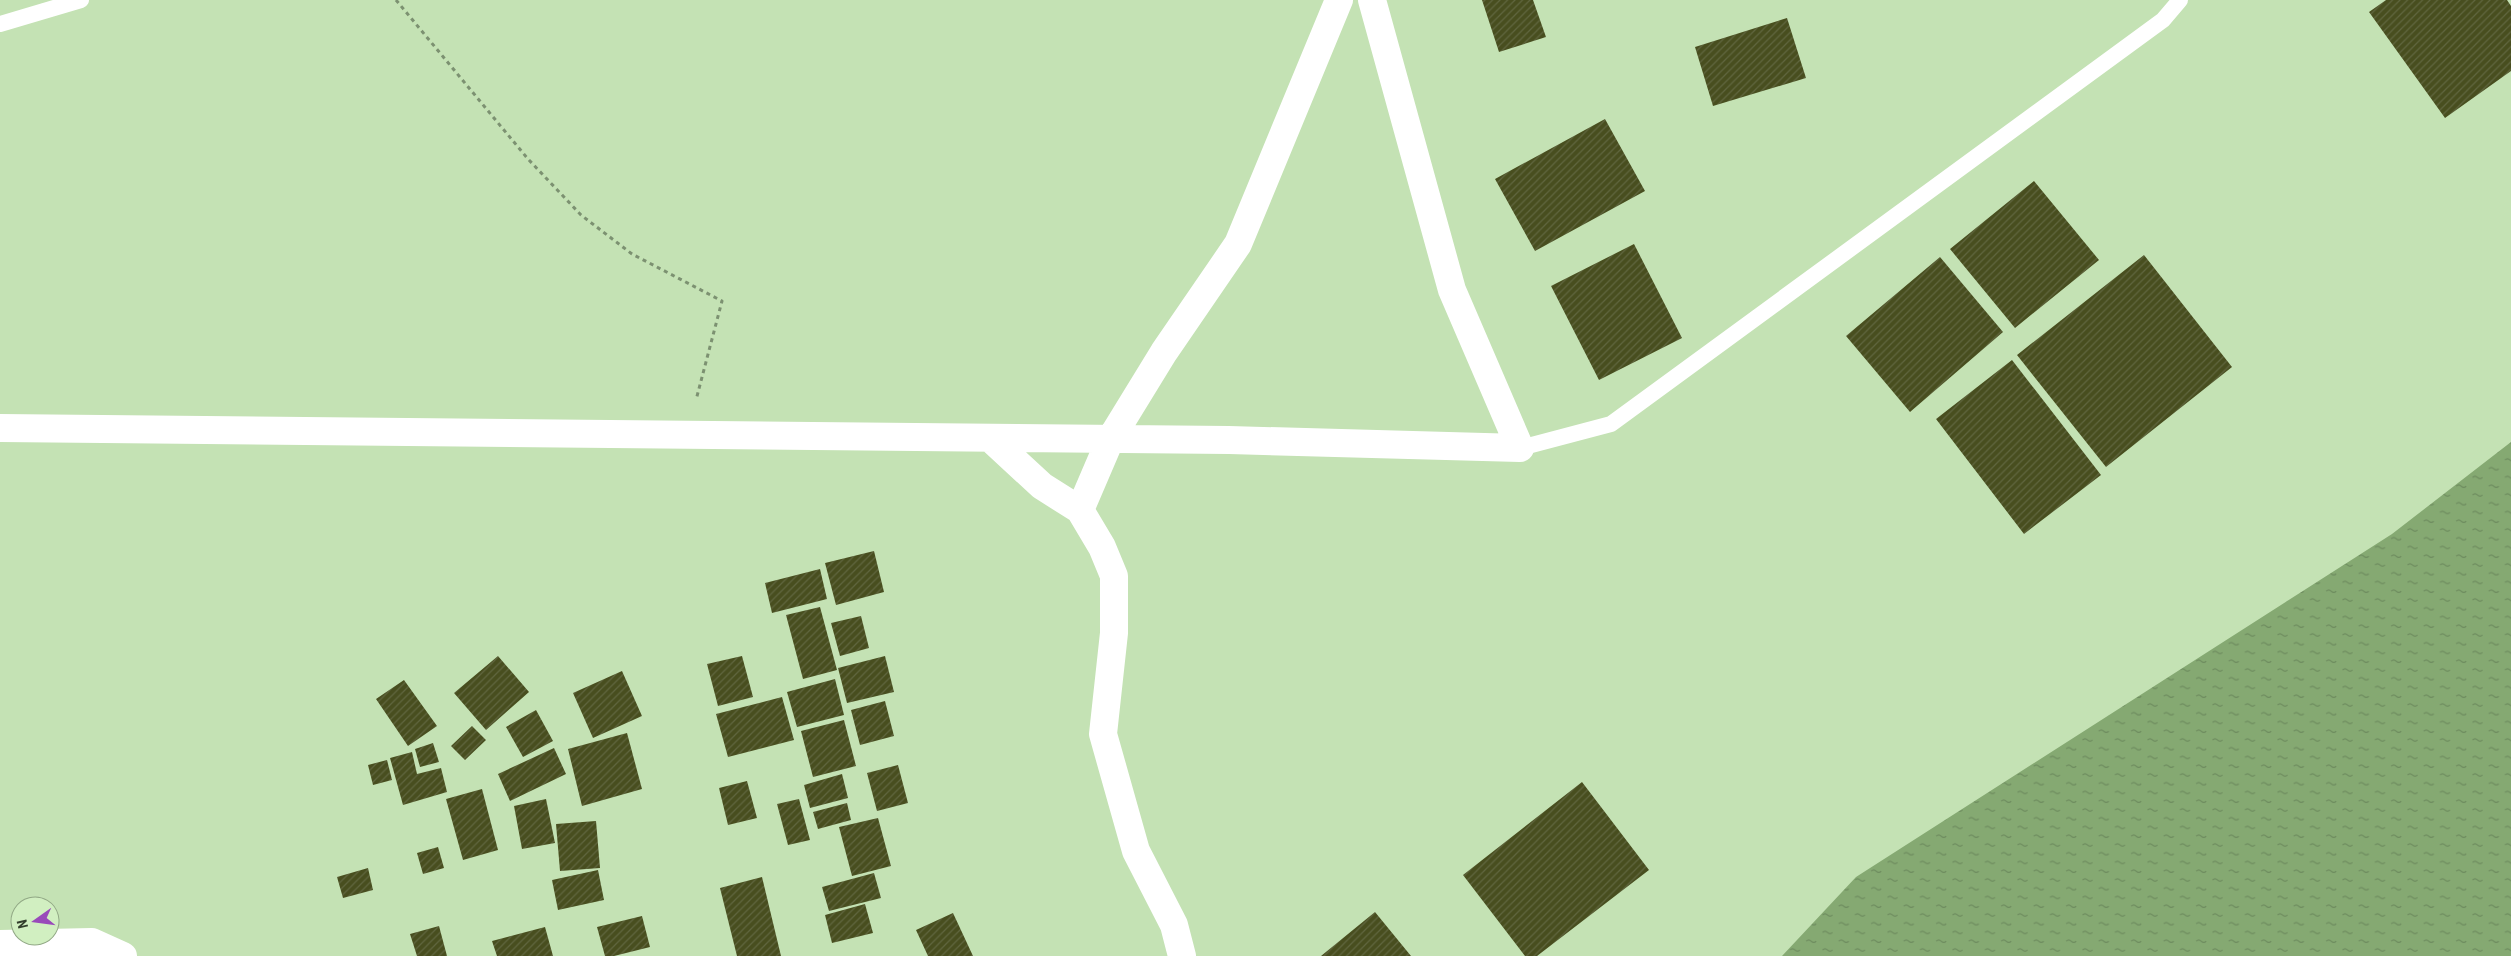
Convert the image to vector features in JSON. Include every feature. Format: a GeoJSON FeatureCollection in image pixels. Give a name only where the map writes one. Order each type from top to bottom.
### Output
{"type":"FeatureCollection","features":[{"type":"Feature","properties":{"kind":"street"},"geometry":{"type":"LineString","coordinates":[[1080,510],[1110,440],[1164,352],[1238,244],[1339,0]]}},
{"type":"Feature","properties":{"kind":"street"},"geometry":{"type":"LineString","coordinates":[[0,428],[1229,440],[1520,448],[1452,290],[1372,0]]}},
{"type":"Feature","properties":{"kind":"street"},"geometry":{"type":"LineString","coordinates":[[990,438],[1042,486],[1080,510],[1102,547],[1114,576],[1114,633],[1103,734],[1136,851],[1174,925],[1182,956]]}},
{"type":"Feature","properties":{"kind":"street"},"geometry":{"type":"LineString","coordinates":[[0,944],[92,942],[123,956]]}},
{"type":"Feature","properties":{"kind":"lane"},"geometry":{"type":"LineString","coordinates":[[0,24],[81,0]]}},
{"type":"Feature","properties":{"kind":"lane"},"geometry":{"type":"LineString","coordinates":[[1520,448],[1612,424],[2162,20],[2180,0]]}},
{"type":"Feature","properties":{"kind":"path"},"geometry":{"type":"LineString","coordinates":[[396,0],[528,159],[580,215],[632,254],[722,300],[688,435]]}},
{"type":"Feature","properties":{"kind":"water"},"geometry":{"type":"Polygon","coordinates":[[[2511,442],[2511,956],[1782,956],[1856,877],[2392,534],[2511,442]]]}},
{"type":"Feature","properties":{"kind":"building"},"geometry":{"type":"Polygon","coordinates":[[[1482,0],[1533,0],[1546,37],[1499,52],[1482,0]]]}},
{"type":"Feature","properties":{"kind":"building"},"geometry":{"type":"Polygon","coordinates":[[[2386,0],[2507,0],[2511,6],[2511,71],[2445,118],[2369,12],[2386,0]]]}},
{"type":"Feature","properties":{"kind":"building"},"geometry":{"type":"Polygon","coordinates":[[[1787,18],[1806,78],[1713,106],[1695,47],[1787,18]]]}},
{"type":"Feature","properties":{"kind":"building"},"geometry":{"type":"Polygon","coordinates":[[[1605,119],[1645,191],[1535,251],[1495,179],[1605,119]]]}},
{"type":"Feature","properties":{"kind":"building"},"geometry":{"type":"Polygon","coordinates":[[[2034,181],[2099,260],[2015,328],[1950,249],[2034,181]]]}},
{"type":"Feature","properties":{"kind":"building"},"geometry":{"type":"Polygon","coordinates":[[[1634,244],[1682,338],[1599,380],[1551,286],[1634,244]]]}},
{"type":"Feature","properties":{"kind":"building"},"geometry":{"type":"Polygon","coordinates":[[[2144,255],[2232,367],[2106,467],[2017,355],[2144,255]]]}},
{"type":"Feature","properties":{"kind":"building"},"geometry":{"type":"Polygon","coordinates":[[[1940,257],[2003,332],[1910,412],[1846,336],[1940,257]]]}},
{"type":"Feature","properties":{"kind":"building"},"geometry":{"type":"Polygon","coordinates":[[[2012,360],[2101,475],[2024,534],[1936,419],[2012,360]]]}},
{"type":"Feature","properties":{"kind":"building"},"geometry":{"type":"Polygon","coordinates":[[[874,551],[884,592],[836,605],[825,563],[874,551]]]}},
{"type":"Feature","properties":{"kind":"building"},"geometry":{"type":"Polygon","coordinates":[[[820,569],[827,599],[772,613],[765,583],[820,569]]]}},
{"type":"Feature","properties":{"kind":"building"},"geometry":{"type":"Polygon","coordinates":[[[820,607],[837,670],[803,679],[786,615],[820,607]]]}},
{"type":"Feature","properties":{"kind":"building"},"geometry":{"type":"Polygon","coordinates":[[[861,616],[869,648],[840,656],[831,623],[861,616]]]}},
{"type":"Feature","properties":{"kind":"building"},"geometry":{"type":"Polygon","coordinates":[[[498,656],[529,692],[486,730],[454,693],[498,656]]]}},
{"type":"Feature","properties":{"kind":"building"},"geometry":{"type":"Polygon","coordinates":[[[742,656],[753,697],[718,706],[707,664],[742,656]]]}},
{"type":"Feature","properties":{"kind":"building"},"geometry":{"type":"Polygon","coordinates":[[[885,656],[894,692],[847,703],[838,668],[885,656]]]}},
{"type":"Feature","properties":{"kind":"building"},"geometry":{"type":"Polygon","coordinates":[[[622,671],[642,716],[593,738],[573,693],[622,671]]]}},
{"type":"Feature","properties":{"kind":"building"},"geometry":{"type":"Polygon","coordinates":[[[835,679],[844,715],[797,727],[787,692],[835,679]]]}},
{"type":"Feature","properties":{"kind":"building"},"geometry":{"type":"Polygon","coordinates":[[[404,680],[437,726],[408,746],[376,699],[404,680]]]}},
{"type":"Feature","properties":{"kind":"building"},"geometry":{"type":"Polygon","coordinates":[[[782,697],[794,740],[728,757],[716,714],[782,697]]]}},
{"type":"Feature","properties":{"kind":"building"},"geometry":{"type":"Polygon","coordinates":[[[885,701],[894,736],[860,745],[851,710],[885,701]]]}},
{"type":"Feature","properties":{"kind":"building"},"geometry":{"type":"Polygon","coordinates":[[[536,710],[553,741],[523,757],[506,727],[536,710]]]}},
{"type":"Feature","properties":{"kind":"building"},"geometry":{"type":"Polygon","coordinates":[[[844,720],[856,766],[813,777],[801,731],[844,720]]]}},
{"type":"Feature","properties":{"kind":"building"},"geometry":{"type":"Polygon","coordinates":[[[472,726],[486,740],[465,760],[451,746],[472,726]]]}},
{"type":"Feature","properties":{"kind":"building"},"geometry":{"type":"Polygon","coordinates":[[[627,733],[642,789],[582,806],[568,749],[627,733]]]}},
{"type":"Feature","properties":{"kind":"building"},"geometry":{"type":"Polygon","coordinates":[[[433,743],[439,762],[420,767],[415,749],[433,743]]]}},
{"type":"Feature","properties":{"kind":"building"},"geometry":{"type":"Polygon","coordinates":[[[554,748],[566,774],[510,801],[498,774],[554,748]]]}},
{"type":"Feature","properties":{"kind":"building"},"geometry":{"type":"Polygon","coordinates":[[[412,752],[417,774],[441,768],[447,792],[403,805],[390,758],[412,752]]]}},
{"type":"Feature","properties":{"kind":"building"},"geometry":{"type":"Polygon","coordinates":[[[387,760],[392,780],[373,785],[368,765],[387,760]]]}},
{"type":"Feature","properties":{"kind":"building"},"geometry":{"type":"Polygon","coordinates":[[[898,765],[908,803],[877,811],[867,773],[898,765]]]}},
{"type":"Feature","properties":{"kind":"building"},"geometry":{"type":"Polygon","coordinates":[[[842,774],[848,798],[810,808],[804,785],[842,774]]]}},
{"type":"Feature","properties":{"kind":"building"},"geometry":{"type":"Polygon","coordinates":[[[747,781],[757,818],[728,825],[719,788],[747,781]]]}},
{"type":"Feature","properties":{"kind":"building"},"geometry":{"type":"Polygon","coordinates":[[[1582,782],[1649,870],[1537,956],[1525,956],[1463,875],[1582,782]]]}},
{"type":"Feature","properties":{"kind":"building"},"geometry":{"type":"Polygon","coordinates":[[[482,789],[498,850],[463,860],[446,799],[482,789]]]}},
{"type":"Feature","properties":{"kind":"building"},"geometry":{"type":"Polygon","coordinates":[[[546,799],[555,843],[522,849],[514,806],[546,799]]]}},
{"type":"Feature","properties":{"kind":"building"},"geometry":{"type":"Polygon","coordinates":[[[799,799],[810,840],[788,845],[777,804],[799,799]]]}},
{"type":"Feature","properties":{"kind":"building"},"geometry":{"type":"Polygon","coordinates":[[[847,803],[851,820],[818,829],[813,812],[847,803]]]}},
{"type":"Feature","properties":{"kind":"building"},"geometry":{"type":"Polygon","coordinates":[[[878,818],[891,866],[852,876],[839,827],[878,818]]]}},
{"type":"Feature","properties":{"kind":"building"},"geometry":{"type":"Polygon","coordinates":[[[596,821],[600,868],[560,871],[556,824],[596,821]]]}},
{"type":"Feature","properties":{"kind":"building"},"geometry":{"type":"Polygon","coordinates":[[[438,847],[444,868],[423,874],[417,853],[438,847]]]}},
{"type":"Feature","properties":{"kind":"building"},"geometry":{"type":"Polygon","coordinates":[[[368,868],[373,890],[343,898],[337,877],[368,868]]]}},
{"type":"Feature","properties":{"kind":"building"},"geometry":{"type":"Polygon","coordinates":[[[598,870],[604,900],[558,910],[552,880],[598,870]]]}},
{"type":"Feature","properties":{"kind":"building"},"geometry":{"type":"Polygon","coordinates":[[[874,873],[881,898],[829,911],[822,887],[874,873]]]}},
{"type":"Feature","properties":{"kind":"building"},"geometry":{"type":"Polygon","coordinates":[[[762,877],[781,956],[737,956],[720,888],[762,877]]]}},
{"type":"Feature","properties":{"kind":"building"},"geometry":{"type":"Polygon","coordinates":[[[865,904],[873,933],[832,943],[825,915],[865,904]]]}},
{"type":"Feature","properties":{"kind":"building"},"geometry":{"type":"Polygon","coordinates":[[[1375,912],[1411,956],[1321,956],[1375,912]]]}},
{"type":"Feature","properties":{"kind":"building"},"geometry":{"type":"Polygon","coordinates":[[[953,913],[973,956],[928,956],[916,930],[953,913]]]}},
{"type":"Feature","properties":{"kind":"building"},"geometry":{"type":"Polygon","coordinates":[[[642,916],[650,947],[614,956],[605,956],[597,927],[642,916]]]}},
{"type":"Feature","properties":{"kind":"building"},"geometry":{"type":"Polygon","coordinates":[[[439,926],[447,956],[417,956],[410,934],[439,926]]]}},
{"type":"Feature","properties":{"kind":"building"},"geometry":{"type":"Polygon","coordinates":[[[545,927],[553,956],[497,956],[492,941],[545,927]]]}}]}
